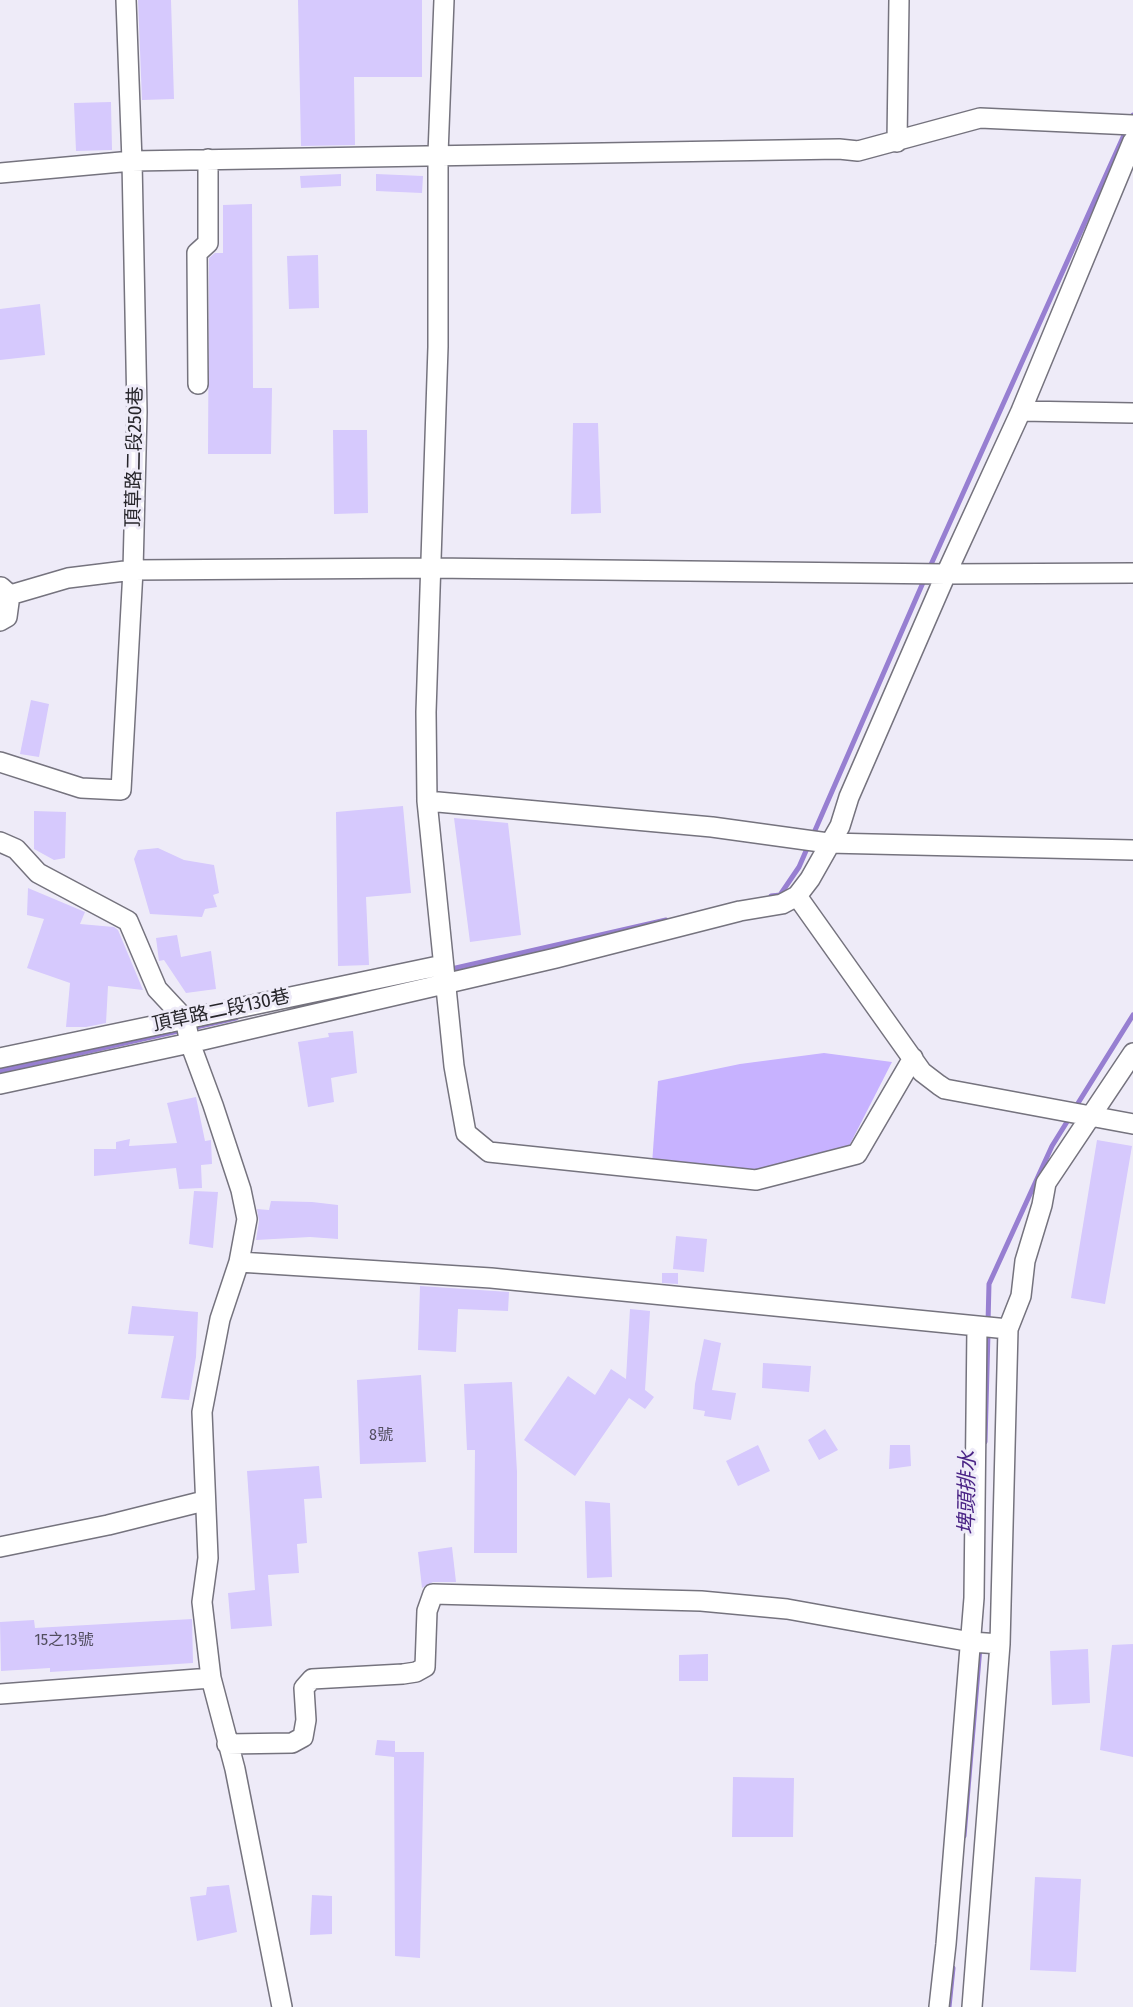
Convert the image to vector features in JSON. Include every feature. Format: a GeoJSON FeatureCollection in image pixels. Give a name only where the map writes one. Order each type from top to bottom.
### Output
{"type":"FeatureCollection","features":[{"type":"Feature","properties":{"kind":"street","name":"頂草路二段250巷"},"geometry":{"type":"LineString","coordinates":[[0,762],[81,788],[121,790],[133,570],[136,412],[126,0]]}},
{"type":"Feature","properties":{"kind":"street"},"geometry":{"type":"LineString","coordinates":[[444,0],[438,154],[438,347],[426,712],[427,801],[454,1066],[466,1133],[489,1152],[756,1180],[857,1154],[914,1058]]}},
{"type":"Feature","properties":{"kind":"street"},"geometry":{"type":"LineString","coordinates":[[897,142],[899,0]]}},
{"type":"Feature","properties":{"kind":"street"},"geometry":{"type":"LineString","coordinates":[[0,173],[132,161],[208,159],[839,149],[858,151],[979,118],[1133,125]]}},
{"type":"Feature","properties":{"kind":"street"},"geometry":{"type":"LineString","coordinates":[[0,1084],[190,1043],[444,973],[569,954],[740,911],[782,904],[797,896],[840,826],[849,797],[946,574],[1021,411],[1133,141]]}},
{"type":"Feature","properties":{"kind":"street"},"geometry":{"type":"LineString","coordinates":[[198,384],[197,253],[208,243],[208,159]]}},
{"type":"Feature","properties":{"kind":"street"},"geometry":{"type":"LineString","coordinates":[[1021,411],[1133,413]]}},
{"type":"Feature","properties":{"kind":"street"},"geometry":{"type":"LineString","coordinates":[[0,621],[7,617],[5,591],[68,578],[133,570],[431,568],[946,574],[1133,573]]}},
{"type":"Feature","properties":{"kind":"street"},"geometry":{"type":"LineString","coordinates":[[427,801],[712,827],[828,843],[1133,850]]}},
{"type":"Feature","properties":{"kind":"street"},"geometry":{"type":"LineString","coordinates":[[0,842],[16,849],[38,873],[128,921],[157,989],[185,1020],[190,1043],[214,1105],[241,1190],[247,1219],[239,1262],[220,1319],[202,1412],[208,1558],[202,1602],[211,1678],[235,1769],[282,2007]]}},
{"type":"Feature","properties":{"kind":"street"},"geometry":{"type":"LineString","coordinates":[[797,896],[922,1072],[945,1089],[1133,1124]]}},
{"type":"Feature","properties":{"kind":"street","name":"頂草路二段130巷"},"geometry":{"type":"LineString","coordinates":[[0,1058],[185,1020],[444,973]]}},
{"type":"Feature","properties":{"kind":"street"},"geometry":{"type":"LineString","coordinates":[[972,2007],[1000,1644],[1008,1329],[1021,1296],[1024,1261],[1042,1205],[1046,1183],[1133,1053]]}},
{"type":"Feature","properties":{"kind":"street"},"geometry":{"type":"LineString","coordinates":[[239,1262],[491,1278],[1008,1329]]}},
{"type":"Feature","properties":{"kind":"street"},"geometry":{"type":"LineString","coordinates":[[939,2007],[974,1598],[977,1326]]}},
{"type":"Feature","properties":{"kind":"street"},"geometry":{"type":"LineString","coordinates":[[0,1547],[108,1525],[204,1501]]}},
{"type":"Feature","properties":{"kind":"street"},"geometry":{"type":"LineString","coordinates":[[227,1744],[292,1742],[303,1737],[306,1720],[304,1688],[312,1679],[403,1674],[425,1667],[427,1611],[433,1594],[701,1601],[787,1609],[971,1642],[1000,1644]]}},
{"type":"Feature","properties":{"kind":"street"},"geometry":{"type":"LineString","coordinates":[[0,1694],[211,1678]]}},
{"type":"Feature","properties":{"kind":"shaded area"},"geometry":{"type":"Polygon","coordinates":[[[824,1053],[892,1062],[845,1154],[777,1171],[652,1164],[658,1081],[740,1064],[824,1053]]]}},
{"type":"Feature","properties":{"kind":"building"},"geometry":{"type":"Polygon","coordinates":[[[138,0],[171,0],[174,99],[142,100],[138,0]]]}},
{"type":"Feature","properties":{"kind":"building"},"geometry":{"type":"Polygon","coordinates":[[[298,0],[422,0],[422,77],[354,77],[355,145],[301,146],[298,0]]]}},
{"type":"Feature","properties":{"kind":"building"},"geometry":{"type":"Polygon","coordinates":[[[111,102],[112,150],[76,151],[74,103],[111,102]]]}},
{"type":"Feature","properties":{"kind":"building"},"geometry":{"type":"Polygon","coordinates":[[[341,174],[341,186],[301,188],[300,176],[341,174]]]}},
{"type":"Feature","properties":{"kind":"building"},"geometry":{"type":"Polygon","coordinates":[[[376,174],[423,176],[422,193],[376,191],[376,174]]]}},
{"type":"Feature","properties":{"kind":"building"},"geometry":{"type":"Polygon","coordinates":[[[252,204],[253,388],[272,388],[271,454],[208,454],[209,258],[215,253],[223,253],[223,205],[252,204]]]}},
{"type":"Feature","properties":{"kind":"building"},"geometry":{"type":"Polygon","coordinates":[[[318,255],[319,308],[289,309],[287,256],[318,255]]]}},
{"type":"Feature","properties":{"kind":"building"},"geometry":{"type":"Polygon","coordinates":[[[40,304],[45,355],[0,360],[0,309],[40,304]]]}},
{"type":"Feature","properties":{"kind":"building"},"geometry":{"type":"Polygon","coordinates":[[[573,423],[598,423],[601,513],[571,514],[573,423]]]}},
{"type":"Feature","properties":{"kind":"building"},"geometry":{"type":"Polygon","coordinates":[[[333,430],[367,430],[368,513],[334,514],[333,430]]]}},
{"type":"Feature","properties":{"kind":"building"},"geometry":{"type":"Polygon","coordinates":[[[31,700],[49,704],[39,757],[20,754],[31,700]]]}},
{"type":"Feature","properties":{"kind":"building"},"geometry":{"type":"Polygon","coordinates":[[[403,806],[411,893],[366,897],[369,965],[338,966],[336,812],[403,806]]]}},
{"type":"Feature","properties":{"kind":"building"},"geometry":{"type":"Polygon","coordinates":[[[34,811],[66,812],[65,858],[54,860],[34,849],[34,811]]]}},
{"type":"Feature","properties":{"kind":"building"},"geometry":{"type":"Polygon","coordinates":[[[454,818],[508,823],[521,935],[470,942],[454,818]]]}},
{"type":"Feature","properties":{"kind":"building"},"geometry":{"type":"Polygon","coordinates":[[[158,848],[184,860],[214,865],[219,893],[213,895],[217,907],[205,909],[202,917],[150,914],[134,859],[138,850],[158,848]]]}},
{"type":"Feature","properties":{"kind":"building"},"geometry":{"type":"Polygon","coordinates":[[[28,888],[85,912],[80,924],[114,927],[118,930],[143,990],[108,986],[106,1023],[66,1027],[70,983],[27,968],[44,919],[27,915],[28,888]]]}},
{"type":"Feature","properties":{"kind":"building"},"geometry":{"type":"Polygon","coordinates":[[[177,935],[181,957],[211,951],[216,989],[186,993],[164,960],[159,961],[156,938],[177,935]]]}},
{"type":"Feature","properties":{"kind":"building"},"geometry":{"type":"Polygon","coordinates":[[[353,1031],[357,1073],[331,1078],[334,1102],[308,1107],[298,1042],[329,1037],[328,1033],[353,1031]]]}},
{"type":"Feature","properties":{"kind":"building"},"geometry":{"type":"Polygon","coordinates":[[[196,1097],[205,1141],[211,1140],[212,1164],[201,1165],[202,1188],[179,1189],[176,1168],[94,1176],[94,1149],[116,1149],[116,1142],[130,1139],[129,1146],[177,1143],[167,1103],[196,1097]]]}},
{"type":"Feature","properties":{"kind":"building"},"geometry":{"type":"Polygon","coordinates":[[[1097,1140],[1132,1146],[1105,1304],[1071,1298],[1097,1140]]]}},
{"type":"Feature","properties":{"kind":"building"},"geometry":{"type":"Polygon","coordinates":[[[194,1191],[218,1192],[213,1248],[189,1244],[194,1191]]]}},
{"type":"Feature","properties":{"kind":"building"},"geometry":{"type":"Polygon","coordinates":[[[271,1201],[338,1205],[338,1239],[310,1237],[256,1240],[259,1221],[257,1209],[269,1210],[271,1201]]]}},
{"type":"Feature","properties":{"kind":"building"},"geometry":{"type":"Polygon","coordinates":[[[676,1236],[707,1239],[704,1272],[673,1269],[676,1236]]]}},
{"type":"Feature","properties":{"kind":"building"},"geometry":{"type":"Polygon","coordinates":[[[662,1273],[678,1273],[678,1284],[662,1283],[662,1273]]]}},
{"type":"Feature","properties":{"kind":"building"},"geometry":{"type":"Polygon","coordinates":[[[420,1286],[509,1292],[508,1311],[458,1309],[456,1352],[418,1350],[420,1286]]]}},
{"type":"Feature","properties":{"kind":"building"},"geometry":{"type":"Polygon","coordinates":[[[132,1306],[198,1312],[196,1357],[189,1400],[161,1398],[174,1336],[128,1334],[132,1306]]]}},
{"type":"Feature","properties":{"kind":"building"},"geometry":{"type":"Polygon","coordinates":[[[630,1309],[650,1311],[645,1390],[654,1397],[645,1409],[629,1398],[575,1476],[524,1440],[568,1376],[595,1395],[611,1369],[626,1379],[630,1309]]]}},
{"type":"Feature","properties":{"kind":"building"},"geometry":{"type":"Polygon","coordinates":[[[704,1339],[721,1343],[712,1390],[736,1393],[731,1420],[704,1416],[705,1411],[693,1409],[704,1339]]]}},
{"type":"Feature","properties":{"kind":"building"},"geometry":{"type":"Polygon","coordinates":[[[763,1363],[811,1366],[809,1392],[762,1388],[763,1363]]]}},
{"type":"Feature","properties":{"kind":"building"},"geometry":{"type":"Polygon","coordinates":[[[421,1375],[426,1462],[360,1464],[357,1380],[421,1375]]]}},
{"type":"Feature","properties":{"kind":"building"},"geometry":{"type":"Polygon","coordinates":[[[512,1382],[517,1472],[517,1553],[474,1553],[475,1450],[467,1450],[464,1384],[512,1382]]]}},
{"type":"Feature","properties":{"kind":"building"},"geometry":{"type":"Polygon","coordinates":[[[825,1429],[838,1450],[819,1460],[808,1440],[825,1429]]]}},
{"type":"Feature","properties":{"kind":"building"},"geometry":{"type":"Polygon","coordinates":[[[758,1445],[770,1471],[738,1486],[726,1461],[758,1445]]]}},
{"type":"Feature","properties":{"kind":"building"},"geometry":{"type":"Polygon","coordinates":[[[890,1445],[910,1445],[911,1466],[889,1469],[890,1445]]]}},
{"type":"Feature","properties":{"kind":"building"},"geometry":{"type":"Polygon","coordinates":[[[319,1466],[322,1498],[304,1499],[307,1543],[297,1544],[299,1573],[268,1575],[272,1626],[231,1629],[228,1593],[255,1590],[247,1471],[319,1466]]]}},
{"type":"Feature","properties":{"kind":"building"},"geometry":{"type":"Polygon","coordinates":[[[585,1501],[610,1503],[612,1577],[587,1578],[585,1501]]]}},
{"type":"Feature","properties":{"kind":"building"},"geometry":{"type":"Polygon","coordinates":[[[452,1547],[456,1582],[433,1582],[422,1588],[418,1552],[452,1547]]]}},
{"type":"Feature","properties":{"kind":"building"},"geometry":{"type":"Polygon","coordinates":[[[192,1619],[193,1663],[50,1672],[50,1668],[1,1671],[0,1622],[34,1620],[35,1628],[192,1619]]]}},
{"type":"Feature","properties":{"kind":"building"},"geometry":{"type":"Polygon","coordinates":[[[1133,1644],[1133,1757],[1100,1750],[1112,1645],[1133,1644]]]}},
{"type":"Feature","properties":{"kind":"building"},"geometry":{"type":"Polygon","coordinates":[[[1088,1649],[1090,1703],[1052,1705],[1050,1651],[1088,1649]]]}},
{"type":"Feature","properties":{"kind":"building"},"geometry":{"type":"Polygon","coordinates":[[[708,1654],[708,1681],[679,1681],[679,1655],[708,1654]]]}},
{"type":"Feature","properties":{"kind":"building"},"geometry":{"type":"Polygon","coordinates":[[[377,1740],[395,1741],[395,1752],[424,1752],[420,1958],[395,1956],[394,1757],[375,1755],[377,1740]]]}},
{"type":"Feature","properties":{"kind":"building"},"geometry":{"type":"Polygon","coordinates":[[[733,1777],[794,1778],[793,1837],[732,1837],[733,1777]]]}},
{"type":"Feature","properties":{"kind":"building"},"geometry":{"type":"Polygon","coordinates":[[[1035,1877],[1081,1879],[1076,1972],[1030,1970],[1035,1877]]]}},
{"type":"Feature","properties":{"kind":"building"},"geometry":{"type":"Polygon","coordinates":[[[229,1885],[237,1932],[197,1941],[190,1897],[206,1895],[207,1887],[229,1885]]]}},
{"type":"Feature","properties":{"kind":"building"},"geometry":{"type":"Polygon","coordinates":[[[312,1895],[332,1896],[332,1934],[310,1935],[312,1895]]]}},
{"type":"Feature","properties":{"kind":"waterway"},"geometry":{"type":"LineString","coordinates":[[929,569],[1133,115]]}},
{"type":"Feature","properties":{"kind":"waterway"},"geometry":{"type":"LineString","coordinates":[[813,835],[925,578]]}},
{"type":"Feature","properties":{"kind":"waterway"},"geometry":{"type":"LineString","coordinates":[[771,896],[780,895],[799,867],[809,844]]}},
{"type":"Feature","properties":{"kind":"waterway"},"geometry":{"type":"LineString","coordinates":[[447,970],[666,920]]}},
{"type":"Feature","properties":{"kind":"waterway","name":"埤頭排水"},"geometry":{"type":"LineString","coordinates":[[1075,1108],[1133,1015]]}},
{"type":"Feature","properties":{"kind":"waterway"},"geometry":{"type":"LineString","coordinates":[[0,1071],[236,1018]]}},
{"type":"Feature","properties":{"kind":"waterway","name":"埤頭排水"},"geometry":{"type":"LineString","coordinates":[[988,1323],[989,1284],[1052,1146],[1070,1117]]}},
{"type":"Feature","properties":{"kind":"waterway","name":"埤頭排水"},"geometry":{"type":"LineString","coordinates":[[985,1442],[988,1333]]}},
{"type":"Feature","properties":{"kind":"waterway","name":"埤頭排水"},"geometry":{"type":"LineString","coordinates":[[964,1836],[980,1647]]}},
{"type":"Feature","properties":{"kind":"waterway","name":"埤頭排水"},"geometry":{"type":"LineString","coordinates":[[949,2007],[953,1968]]}}]}
